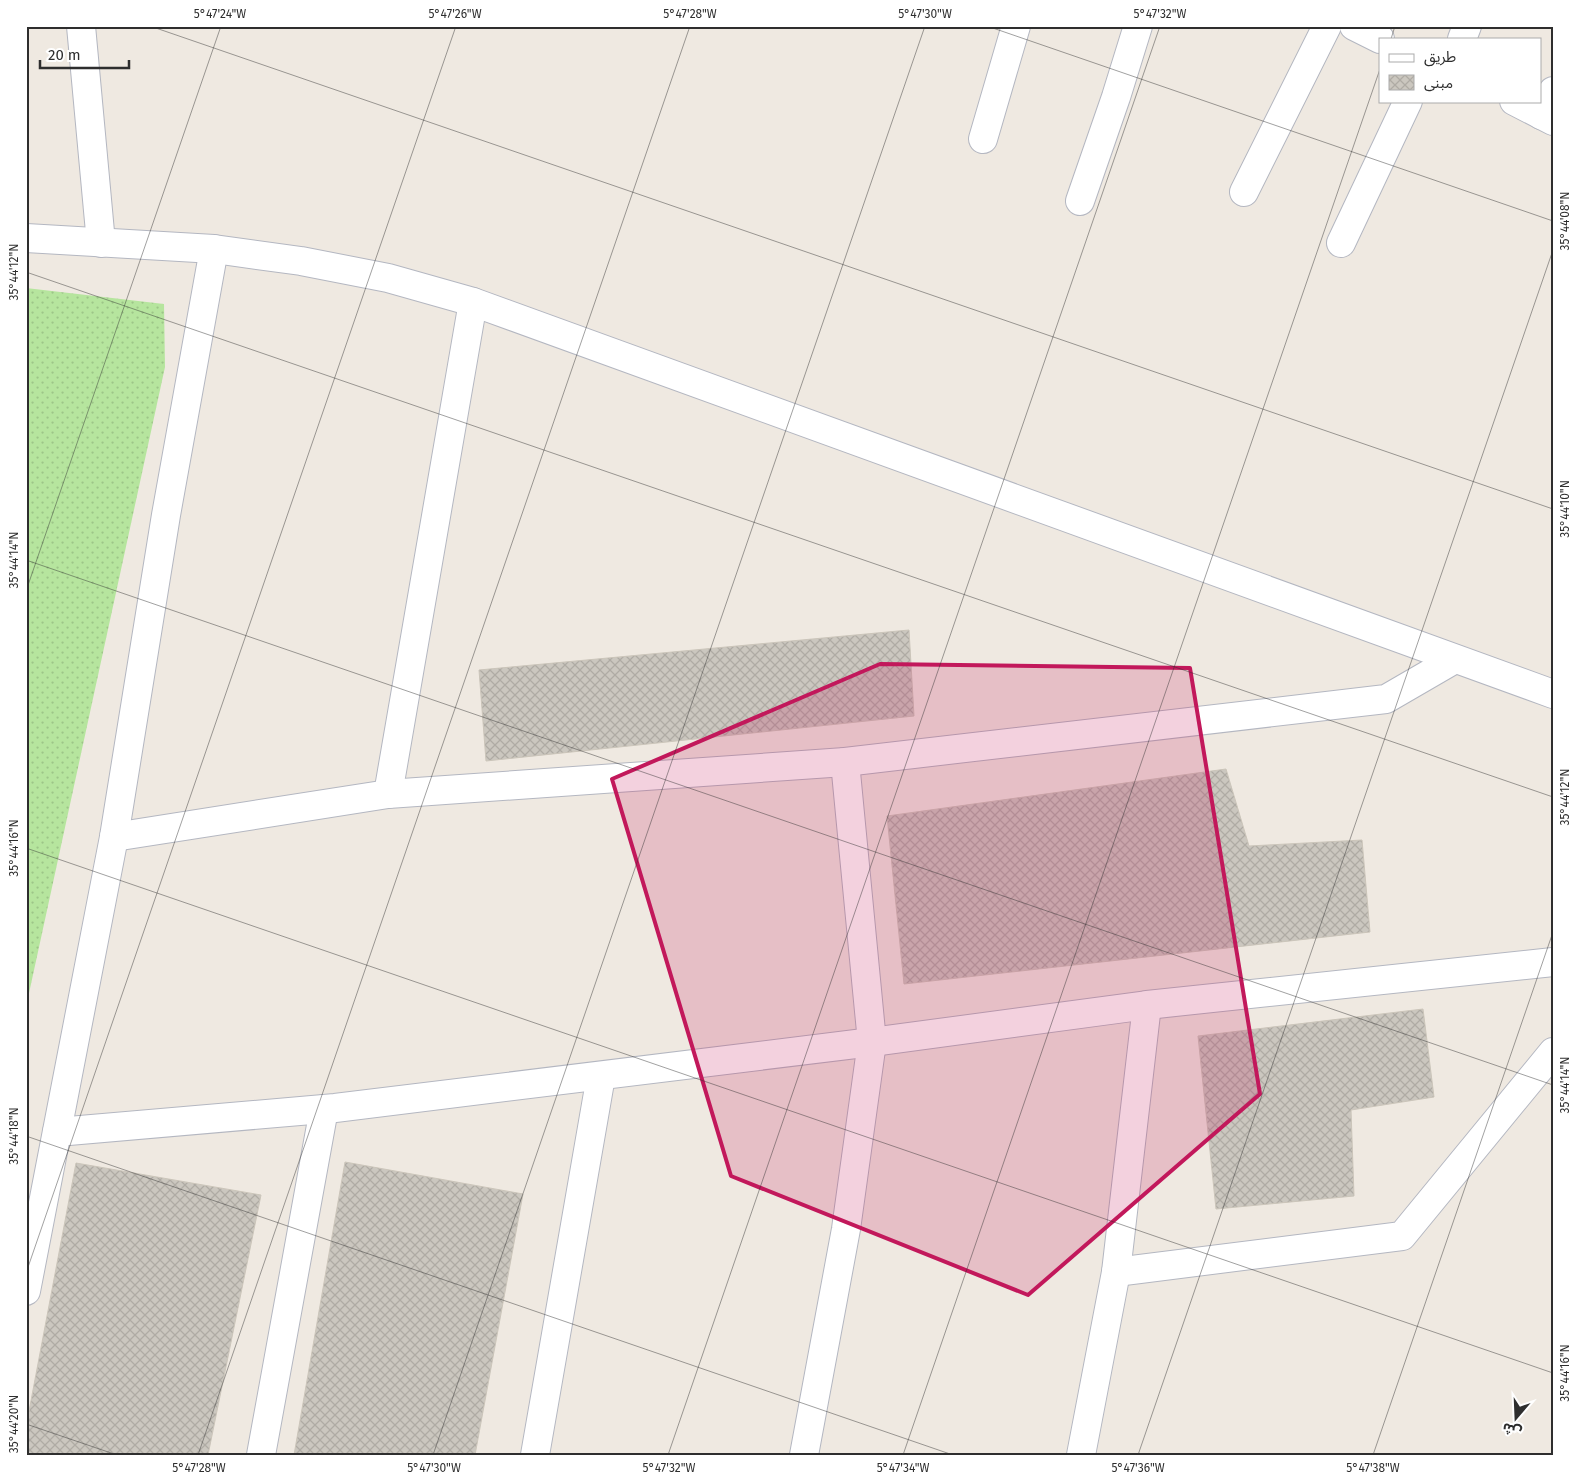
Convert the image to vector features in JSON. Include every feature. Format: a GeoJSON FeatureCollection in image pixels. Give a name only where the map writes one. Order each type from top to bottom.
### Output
{"type":"FeatureCollection","features":[{"type":"Feature","properties":{"kind":"street"},"geometry":{"type":"LineString","coordinates":[[81,26],[101,243]]}},
{"type":"Feature","properties":{"kind":"street"},"geometry":{"type":"LineString","coordinates":[[983,139],[1016,26]]}},
{"type":"Feature","properties":{"kind":"street"},"geometry":{"type":"LineString","coordinates":[[1080,201],[1116,98],[1138,26]]}},
{"type":"Feature","properties":{"kind":"street"},"geometry":{"type":"LineString","coordinates":[[1244,192],[1327,26]]}},
{"type":"Feature","properties":{"kind":"street"},"geometry":{"type":"LineString","coordinates":[[1462,38],[1467,26]]}},
{"type":"Feature","properties":{"kind":"street"},"geometry":{"type":"LineString","coordinates":[[1342,243],[1408,102]]}},
{"type":"Feature","properties":{"kind":"street"},"geometry":{"type":"LineString","coordinates":[[1518,102],[1549,109]]}},
{"type":"Feature","properties":{"kind":"street"},"geometry":{"type":"LineString","coordinates":[[26,238],[214,249],[301,260],[388,278],[473,302],[1553,694]]}},
{"type":"Feature","properties":{"kind":"street"},"geometry":{"type":"LineString","coordinates":[[26,1291],[114,837],[166,515],[214,249]]}},
{"type":"Feature","properties":{"kind":"street"},"geometry":{"type":"LineString","coordinates":[[388,794],[473,302]]}},
{"type":"Feature","properties":{"kind":"street"},"geometry":{"type":"LineString","coordinates":[[114,837],[388,794],[845,762],[1386,699],[1455,659]]}},
{"type":"Feature","properties":{"kind":"street"},"geometry":{"type":"LineString","coordinates":[[804,1455],[846,1229],[872,1042],[845,762]]}},
{"type":"Feature","properties":{"kind":"street"},"geometry":{"type":"LineString","coordinates":[[57,1132],[324,1109],[872,1042],[1148,1005],[1553,962]]}},
{"type":"Feature","properties":{"kind":"street"},"geometry":{"type":"LineString","coordinates":[[1080,1455],[1116,1272],[1148,1005]]}},
{"type":"Feature","properties":{"kind":"street"},"geometry":{"type":"LineString","coordinates":[[1116,1272],[1402,1236],[1553,1052]]}},
{"type":"Feature","properties":{"kind":"street"},"geometry":{"type":"LineString","coordinates":[[535,1455],[601,1076]]}},
{"type":"Feature","properties":{"kind":"street"},"geometry":{"type":"LineString","coordinates":[[261,1455],[324,1109]]}},
{"type":"Feature","properties":{"kind":"highlighted area"},"geometry":{"type":"Polygon","coordinates":[[[880,664],[1190,668],[1260,1094],[1028,1295],[731,1176],[612,779],[880,664]]]}},
{"type":"Feature","properties":{"kind":"green space"},"geometry":{"type":"Polygon","coordinates":[[[26,288],[164,304],[165,367],[26,1007],[26,288]]]}},
{"type":"Feature","properties":{"kind":"building"},"geometry":{"type":"Polygon","coordinates":[[[909,630],[914,716],[486,761],[479,670],[909,630]]]}},
{"type":"Feature","properties":{"kind":"building"},"geometry":{"type":"Polygon","coordinates":[[[1226,769],[1249,846],[1362,840],[1370,932],[904,984],[887,816],[1226,769]]]}},
{"type":"Feature","properties":{"kind":"building"},"geometry":{"type":"Polygon","coordinates":[[[1423,1009],[1434,1097],[1351,1110],[1354,1196],[1216,1209],[1198,1036],[1423,1009]]]}},
{"type":"Feature","properties":{"kind":"building"},"geometry":{"type":"Polygon","coordinates":[[[345,1162],[523,1194],[475,1455],[294,1455],[345,1162]]]}},
{"type":"Feature","properties":{"kind":"building"},"geometry":{"type":"Polygon","coordinates":[[[76,1163],[261,1195],[208,1455],[26,1455],[26,1427],[76,1163]]]}}]}
